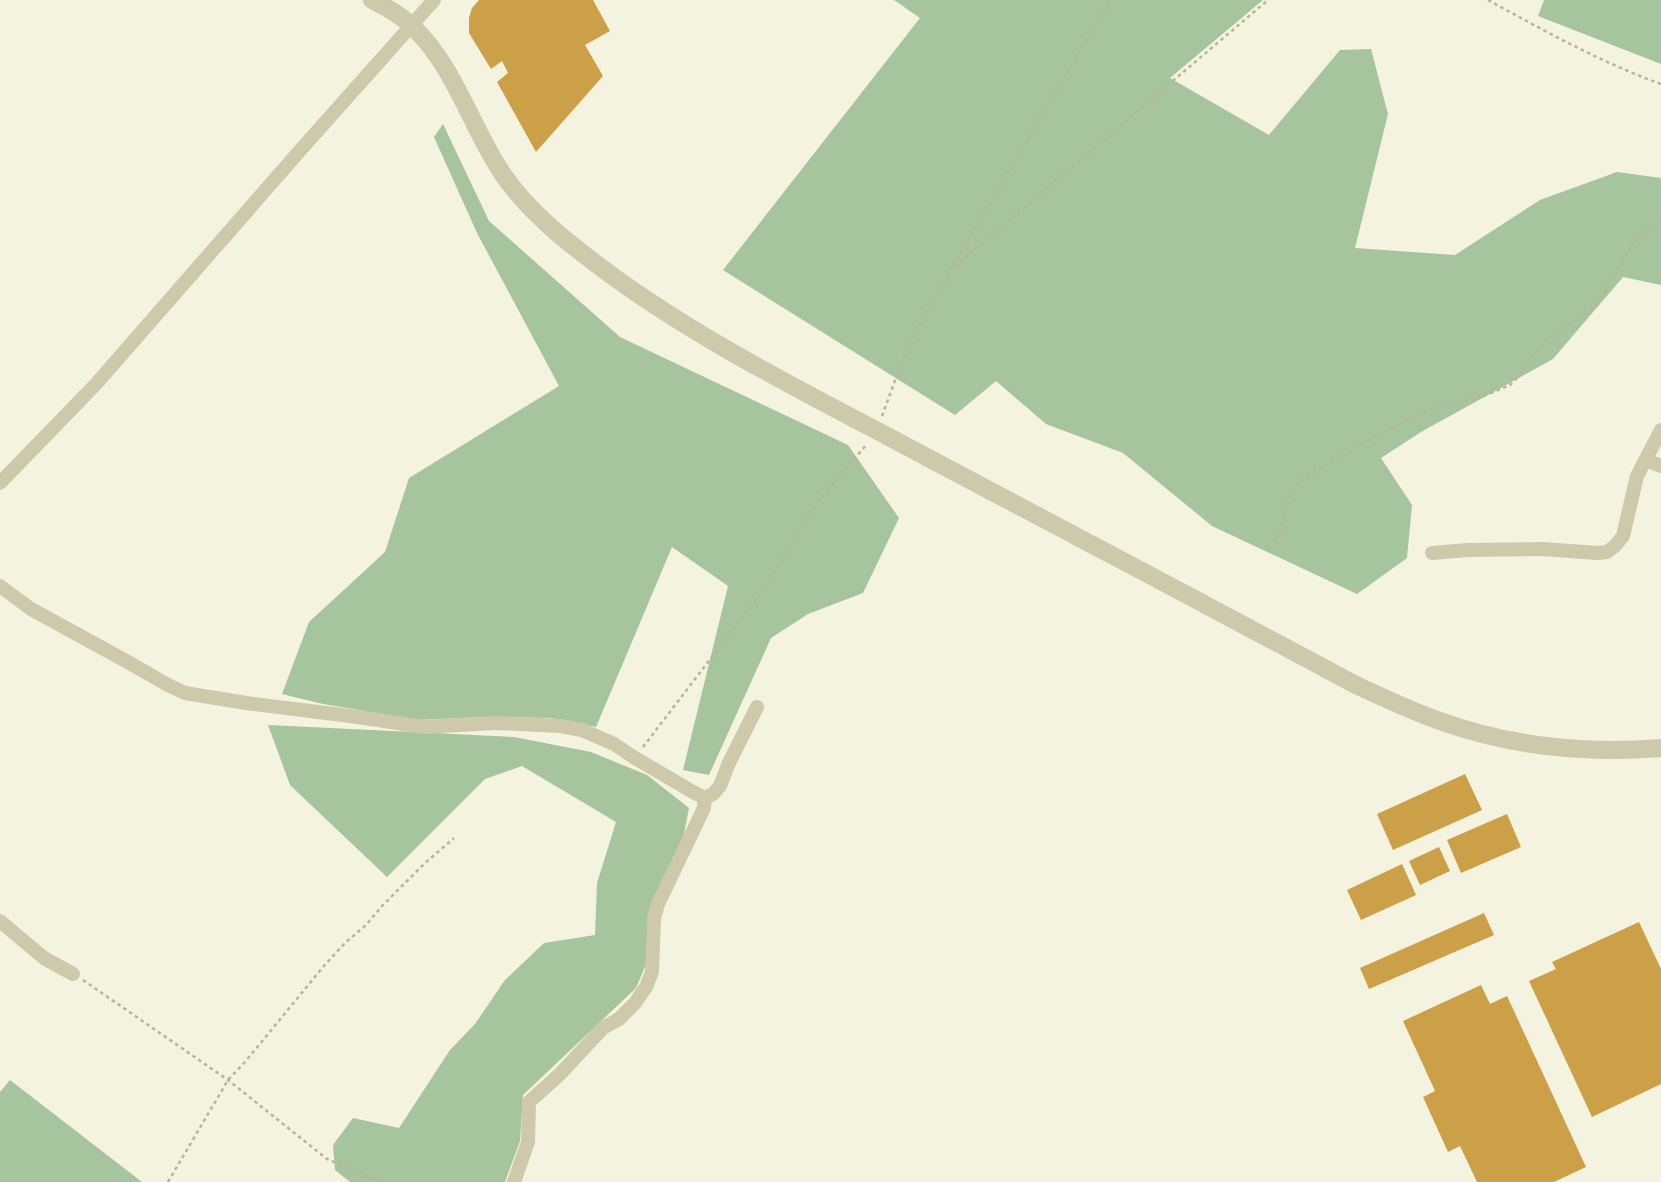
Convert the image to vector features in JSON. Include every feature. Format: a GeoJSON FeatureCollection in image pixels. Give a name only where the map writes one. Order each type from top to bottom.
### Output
{"type":"FeatureCollection","features":[{"type":"Feature","properties":{"kind":"street"},"geometry":{"type":"LineString","coordinates":[[372,0],[412,25],[449,72],[483,143],[503,175],[528,206],[559,235],[650,303],[750,362],[1400,706],[1440,722],[1521,744],[1569,750],[1625,751],[1661,748]]}},
{"type":"Feature","properties":{"kind":"street"},"geometry":{"type":"LineString","coordinates":[[0,484],[96,384],[434,0]]}},
{"type":"Feature","properties":{"kind":"street"},"geometry":{"type":"LineString","coordinates":[[1432,553],[1468,550],[1607,552],[1623,536],[1637,476],[1661,430]]}},
{"type":"Feature","properties":{"kind":"street"},"geometry":{"type":"LineString","coordinates":[[1647,460],[1661,467]]}},
{"type":"Feature","properties":{"kind":"street"},"geometry":{"type":"LineString","coordinates":[[0,586],[31,609],[185,693],[424,727],[496,723],[561,726],[582,730],[614,744],[705,798]]}},
{"type":"Feature","properties":{"kind":"street"},"geometry":{"type":"LineString","coordinates":[[705,798],[720,786],[757,707]]}},
{"type":"Feature","properties":{"kind":"street"},"geometry":{"type":"LineString","coordinates":[[514,1182],[527,1142],[529,1102],[560,1074],[603,1028],[619,1019],[646,987],[652,972],[654,918],[658,904],[704,808],[705,798]]}},
{"type":"Feature","properties":{"kind":"street"},"geometry":{"type":"LineString","coordinates":[[0,921],[44,958],[73,974]]}},
{"type":"Feature","properties":{"kind":"path"},"geometry":{"type":"LineString","coordinates":[[635,758],[767,585],[815,505],[866,447],[885,409],[908,345],[1110,0]]}},
{"type":"Feature","properties":{"kind":"path"},"geometry":{"type":"LineString","coordinates":[[951,269],[1268,0]]}},
{"type":"Feature","properties":{"kind":"path"},"geometry":{"type":"LineString","coordinates":[[1488,0],[1587,54],[1661,84]]}},
{"type":"Feature","properties":{"kind":"path"},"geometry":{"type":"LineString","coordinates":[[1276,545],[1291,492],[1305,477],[1389,429],[1433,409],[1489,394],[1510,385],[1541,346],[1561,329],[1591,310],[1632,244],[1661,218]]}},
{"type":"Feature","properties":{"kind":"path"},"geometry":{"type":"LineString","coordinates":[[167,1182],[228,1080],[345,943],[454,838]]}},
{"type":"Feature","properties":{"kind":"path"},"geometry":{"type":"LineString","coordinates":[[73,974],[228,1080],[327,1159],[380,1182]]}},
{"type":"Feature","properties":{"kind":"green space"},"geometry":{"type":"Polygon","coordinates":[[[894,0],[1263,0],[1170,78],[1269,135],[1340,50],[1371,49],[1388,114],[1355,248],[1455,255],[1540,200],[1617,172],[1661,178],[1661,285],[1623,277],[1553,359],[1421,432],[1381,458],[1412,505],[1407,558],[1357,594],[1212,526],[1123,453],[1046,424],[996,381],[955,415],[723,270],[920,18],[894,0]]]}},
{"type":"Feature","properties":{"kind":"green space"},"geometry":{"type":"Polygon","coordinates":[[[1544,0],[1661,0],[1661,64],[1538,16],[1544,0]]]}},
{"type":"Feature","properties":{"kind":"green space"},"geometry":{"type":"Polygon","coordinates":[[[443,124],[489,221],[620,337],[848,445],[899,518],[863,593],[808,614],[771,638],[709,775],[683,770],[728,586],[672,547],[596,727],[550,718],[418,720],[323,704],[282,694],[309,622],[385,552],[409,478],[559,386],[477,233],[434,137],[443,124]]]}},
{"type":"Feature","properties":{"kind":"green space"},"geometry":{"type":"Polygon","coordinates":[[[268,725],[514,737],[591,752],[647,775],[689,808],[683,839],[650,907],[647,962],[636,988],[523,1095],[520,1141],[505,1182],[350,1182],[335,1170],[333,1145],[353,1118],[399,1128],[450,1050],[475,1024],[505,980],[544,943],[595,935],[597,883],[616,822],[522,766],[485,779],[387,877],[290,785],[268,725]]]}},
{"type":"Feature","properties":{"kind":"green space"},"geometry":{"type":"Polygon","coordinates":[[[10,1080],[142,1182],[0,1182],[0,1092],[10,1080]]]}},
{"type":"Feature","properties":{"kind":"building"},"geometry":{"type":"Polygon","coordinates":[[[479,0],[593,0],[610,31],[585,45],[603,76],[536,152],[497,82],[508,73],[502,61],[491,69],[469,33],[472,8],[479,0]]]}},
{"type":"Feature","properties":{"kind":"building"},"geometry":{"type":"Polygon","coordinates":[[[1465,774],[1482,810],[1393,850],[1377,814],[1465,774]]]}},
{"type":"Feature","properties":{"kind":"building"},"geometry":{"type":"Polygon","coordinates":[[[1507,814],[1521,847],[1461,873],[1447,840],[1507,814]]]}},
{"type":"Feature","properties":{"kind":"building"},"geometry":{"type":"Polygon","coordinates":[[[1439,847],[1450,871],[1420,885],[1409,861],[1439,847]]]}},
{"type":"Feature","properties":{"kind":"building"},"geometry":{"type":"Polygon","coordinates":[[[1402,864],[1416,895],[1361,920],[1347,890],[1402,864]]]}},
{"type":"Feature","properties":{"kind":"building"},"geometry":{"type":"Polygon","coordinates":[[[1484,913],[1494,935],[1369,989],[1360,968],[1484,913]]]}},
{"type":"Feature","properties":{"kind":"building"},"geometry":{"type":"Polygon","coordinates":[[[1639,922],[1661,969],[1661,1084],[1592,1117],[1529,981],[1556,969],[1552,962],[1639,922]]]}},
{"type":"Feature","properties":{"kind":"building"},"geometry":{"type":"Polygon","coordinates":[[[1481,985],[1490,1004],[1507,996],[1586,1167],[1554,1182],[1477,1182],[1460,1146],[1448,1152],[1423,1097],[1435,1091],[1403,1021],[1481,985]]]}}]}
